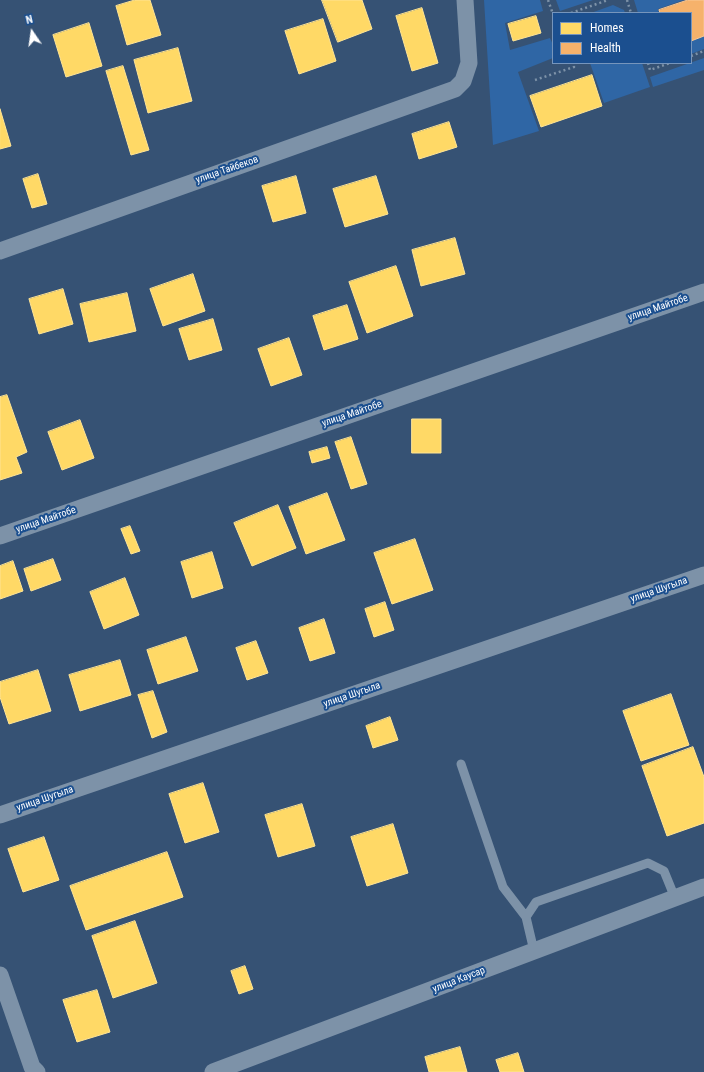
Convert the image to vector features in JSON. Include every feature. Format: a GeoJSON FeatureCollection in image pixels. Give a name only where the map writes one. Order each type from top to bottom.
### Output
{"type":"FeatureCollection","features":[{"type":"Feature","properties":{"kind":"street","name":"улица Тайбеков"},"geometry":{"type":"LineString","coordinates":[[0,251],[455,89],[463,81],[469,63],[465,0]]}},
{"type":"Feature","properties":{"kind":"street","name":"улица Майтобе"},"geometry":{"type":"LineString","coordinates":[[0,536],[704,292]]}},
{"type":"Feature","properties":{"kind":"street","name":"улица Шугыла"},"geometry":{"type":"LineString","coordinates":[[0,815],[704,575]]}},
{"type":"Feature","properties":{"kind":"street","name":"улица Каусар"},"geometry":{"type":"LineString","coordinates":[[213,1072],[704,887]]}},
{"type":"Feature","properties":{"kind":"street"},"geometry":{"type":"LineString","coordinates":[[0,976],[32,1066],[37,1072]]}},
{"type":"Feature","properties":{"kind":"lane"},"geometry":{"type":"LineString","coordinates":[[461,764],[503,887],[526,917],[534,951]]}},
{"type":"Feature","properties":{"kind":"lane"},"geometry":{"type":"LineString","coordinates":[[526,917],[536,902],[648,863],[664,872],[674,898]]}},
{"type":"Feature","properties":{"kind":"path"},"geometry":{"type":"LineString","coordinates":[[548,0],[552,12]]}},
{"type":"Feature","properties":{"kind":"path"},"geometry":{"type":"LineString","coordinates":[[573,12],[608,0]]}},
{"type":"Feature","properties":{"kind":"path"},"geometry":{"type":"LineString","coordinates":[[626,0],[631,12]]}},
{"type":"Feature","properties":{"kind":"path"},"geometry":{"type":"LineString","coordinates":[[692,56],[704,51]]}},
{"type":"Feature","properties":{"kind":"path"},"geometry":{"type":"LineString","coordinates":[[535,80],[574,67],[573,64]]}},
{"type":"Feature","properties":{"kind":"path"},"geometry":{"type":"LineString","coordinates":[[648,64],[650,70],[667,64]]}},
{"type":"Feature","properties":{"kind":"shaded area"},"geometry":{"type":"Polygon","coordinates":[[[484,0],[540,0],[543,11],[505,23],[510,50],[550,38],[552,43],[552,58],[518,72],[539,131],[493,145],[484,0]]]}},
{"type":"Feature","properties":{"kind":"shaded area"},"geometry":{"type":"Polygon","coordinates":[[[556,0],[593,0],[560,11],[556,0]]]}},
{"type":"Feature","properties":{"kind":"shaded area"},"geometry":{"type":"Polygon","coordinates":[[[634,0],[684,0],[658,9],[659,12],[638,12],[634,0]]]}},
{"type":"Feature","properties":{"kind":"shaded area"},"geometry":{"type":"Polygon","coordinates":[[[613,5],[624,10],[625,12],[594,12],[613,5]]]}},
{"type":"Feature","properties":{"kind":"shaded area"},"geometry":{"type":"Polygon","coordinates":[[[704,36],[704,49],[692,54],[692,41],[704,36]]]}},
{"type":"Feature","properties":{"kind":"shaded area"},"geometry":{"type":"Polygon","coordinates":[[[704,58],[704,70],[653,87],[650,77],[687,64],[692,64],[692,62],[704,58]]]}},
{"type":"Feature","properties":{"kind":"shaded area"},"geometry":{"type":"Polygon","coordinates":[[[590,64],[642,64],[650,87],[604,103],[590,64]]]}},
{"type":"Feature","properties":{"kind":"building: Homes"},"geometry":{"type":"Polygon","coordinates":[[[135,0],[150,0],[161,35],[127,45],[116,6],[135,0]]]}},
{"type":"Feature","properties":{"kind":"building: Homes"},"geometry":{"type":"Polygon","coordinates":[[[322,0],[362,0],[372,29],[338,42],[322,0]]]}},
{"type":"Feature","properties":{"kind":"building: Homes"},"geometry":{"type":"Polygon","coordinates":[[[422,8],[438,63],[412,71],[396,16],[422,8]]]}},
{"type":"Feature","properties":{"kind":"building: Homes"},"geometry":{"type":"Polygon","coordinates":[[[536,16],[541,33],[513,41],[508,24],[536,16]]]}},
{"type":"Feature","properties":{"kind":"building: Homes"},"geometry":{"type":"Polygon","coordinates":[[[323,19],[336,61],[299,74],[285,31],[323,19]]]}},
{"type":"Feature","properties":{"kind":"building: Homes"},"geometry":{"type":"Polygon","coordinates":[[[89,23],[102,66],[66,77],[53,35],[89,23]]]}},
{"type":"Feature","properties":{"kind":"building: Homes"},"geometry":{"type":"Polygon","coordinates":[[[178,48],[192,101],[148,113],[134,60],[178,48]]]}},
{"type":"Feature","properties":{"kind":"building: Homes"},"geometry":{"type":"Polygon","coordinates":[[[123,66],[149,150],[131,155],[106,71],[123,66]]]}},
{"type":"Feature","properties":{"kind":"building: Homes"},"geometry":{"type":"Polygon","coordinates":[[[592,75],[602,106],[541,127],[530,96],[592,75]]]}},
{"type":"Feature","properties":{"kind":"building: Homes"},"geometry":{"type":"Polygon","coordinates":[[[0,109],[11,146],[0,149],[0,109]]]}},
{"type":"Feature","properties":{"kind":"building: Homes"},"geometry":{"type":"Polygon","coordinates":[[[449,122],[457,147],[419,159],[412,134],[449,122]]]}},
{"type":"Feature","properties":{"kind":"building: Homes"},"geometry":{"type":"Polygon","coordinates":[[[38,174],[47,204],[32,208],[23,179],[38,174]]]}},
{"type":"Feature","properties":{"kind":"building: Homes"},"geometry":{"type":"Polygon","coordinates":[[[296,176],[306,213],[273,222],[262,186],[296,176]]]}},
{"type":"Feature","properties":{"kind":"building: Homes"},"geometry":{"type":"Polygon","coordinates":[[[376,176],[388,214],[345,227],[333,189],[376,176]]]}},
{"type":"Feature","properties":{"kind":"building: Homes"},"geometry":{"type":"Polygon","coordinates":[[[455,238],[465,274],[421,286],[412,250],[455,238]]]}},
{"type":"Feature","properties":{"kind":"building: Homes"},"geometry":{"type":"Polygon","coordinates":[[[396,266],[413,316],[367,333],[349,282],[396,266]]]}},
{"type":"Feature","properties":{"kind":"building: Homes"},"geometry":{"type":"Polygon","coordinates":[[[193,274],[205,311],[163,326],[150,289],[193,274]]]}},
{"type":"Feature","properties":{"kind":"building: Homes"},"geometry":{"type":"Polygon","coordinates":[[[63,289],[73,324],[39,334],[29,299],[63,289]]]}},
{"type":"Feature","properties":{"kind":"building: Homes"},"geometry":{"type":"Polygon","coordinates":[[[127,293],[136,331],[89,342],[80,304],[127,293]]]}},
{"type":"Feature","properties":{"kind":"building: Homes"},"geometry":{"type":"Polygon","coordinates":[[[347,305],[358,339],[324,350],[313,316],[347,305]]]}},
{"type":"Feature","properties":{"kind":"building: Homes"},"geometry":{"type":"Polygon","coordinates":[[[213,319],[222,350],[189,360],[179,329],[213,319]]]}},
{"type":"Feature","properties":{"kind":"building: Homes"},"geometry":{"type":"Polygon","coordinates":[[[289,338],[302,375],[271,386],[258,349],[289,338]]]}},
{"type":"Feature","properties":{"kind":"building: Homes"},"geometry":{"type":"Polygon","coordinates":[[[7,395],[27,452],[16,457],[22,473],[0,480],[0,397],[7,395]]]}},
{"type":"Feature","properties":{"kind":"building: Homes"},"geometry":{"type":"Polygon","coordinates":[[[412,419],[441,419],[441,453],[412,453],[412,419]]]}},
{"type":"Feature","properties":{"kind":"building: Homes"},"geometry":{"type":"Polygon","coordinates":[[[80,420],[94,458],[62,470],[48,432],[80,420]]]}},
{"type":"Feature","properties":{"kind":"building: Homes"},"geometry":{"type":"Polygon","coordinates":[[[351,437],[367,484],[351,489],[335,442],[351,437]]]}},
{"type":"Feature","properties":{"kind":"building: Homes"},"geometry":{"type":"Polygon","coordinates":[[[327,447],[330,458],[312,463],[309,452],[327,447]]]}},
{"type":"Feature","properties":{"kind":"building: Homes"},"geometry":{"type":"Polygon","coordinates":[[[327,493],[345,540],[306,554],[289,507],[327,493]]]}},
{"type":"Feature","properties":{"kind":"building: Homes"},"geometry":{"type":"Polygon","coordinates":[[[278,505],[296,548],[252,566],[234,523],[278,505]]]}},
{"type":"Feature","properties":{"kind":"building: Homes"},"geometry":{"type":"Polygon","coordinates":[[[130,526],[140,551],[131,554],[121,529],[130,526]]]}},
{"type":"Feature","properties":{"kind":"building: Homes"},"geometry":{"type":"Polygon","coordinates":[[[415,539],[433,590],[392,604],[374,553],[415,539]]]}},
{"type":"Feature","properties":{"kind":"building: Homes"},"geometry":{"type":"Polygon","coordinates":[[[212,552],[223,588],[192,598],[181,562],[212,552]]]}},
{"type":"Feature","properties":{"kind":"building: Homes"},"geometry":{"type":"Polygon","coordinates":[[[53,559],[61,580],[31,591],[24,569],[53,559]]]}},
{"type":"Feature","properties":{"kind":"building: Homes"},"geometry":{"type":"Polygon","coordinates":[[[13,561],[23,591],[0,599],[0,566],[13,561]]]}},
{"type":"Feature","properties":{"kind":"building: Homes"},"geometry":{"type":"Polygon","coordinates":[[[125,578],[139,615],[104,629],[90,592],[125,578]]]}},
{"type":"Feature","properties":{"kind":"building: Homes"},"geometry":{"type":"Polygon","coordinates":[[[385,602],[394,630],[374,637],[365,609],[385,602]]]}},
{"type":"Feature","properties":{"kind":"building: Homes"},"geometry":{"type":"Polygon","coordinates":[[[324,619],[335,653],[310,661],[299,628],[324,619]]]}},
{"type":"Feature","properties":{"kind":"building: Homes"},"geometry":{"type":"Polygon","coordinates":[[[186,637],[198,671],[158,684],[147,650],[186,637]]]}},
{"type":"Feature","properties":{"kind":"building: Homes"},"geometry":{"type":"Polygon","coordinates":[[[256,641],[268,673],[247,680],[236,648],[256,641]]]}},
{"type":"Feature","properties":{"kind":"building: Homes"},"geometry":{"type":"Polygon","coordinates":[[[120,660],[131,695],[80,711],[69,675],[120,660]]]}},
{"type":"Feature","properties":{"kind":"building: Homes"},"geometry":{"type":"Polygon","coordinates":[[[38,670],[51,711],[9,724],[0,697],[0,682],[38,670]]]}},
{"type":"Feature","properties":{"kind":"building: Homes"},"geometry":{"type":"Polygon","coordinates":[[[153,691],[167,732],[152,738],[138,695],[153,691]]]}},
{"type":"Feature","properties":{"kind":"building: Homes"},"geometry":{"type":"Polygon","coordinates":[[[671,694],[689,745],[641,761],[623,711],[671,694]]]}},
{"type":"Feature","properties":{"kind":"building: Homes"},"geometry":{"type":"Polygon","coordinates":[[[390,717],[398,740],[373,748],[366,726],[390,717]]]}},
{"type":"Feature","properties":{"kind":"building: Homes"},"geometry":{"type":"Polygon","coordinates":[[[693,747],[704,777],[704,823],[667,836],[642,766],[693,747]]]}},
{"type":"Feature","properties":{"kind":"building: Homes"},"geometry":{"type":"Polygon","coordinates":[[[203,783],[219,832],[185,843],[169,794],[203,783]]]}},
{"type":"Feature","properties":{"kind":"building: Homes"},"geometry":{"type":"Polygon","coordinates":[[[302,804],[315,846],[278,857],[265,815],[302,804]]]}},
{"type":"Feature","properties":{"kind":"building: Homes"},"geometry":{"type":"Polygon","coordinates":[[[393,824],[408,873],[367,886],[351,837],[393,824]]]}},
{"type":"Feature","properties":{"kind":"building: Homes"},"geometry":{"type":"Polygon","coordinates":[[[44,837],[59,880],[23,892],[8,849],[44,837]]]}},
{"type":"Feature","properties":{"kind":"building: Homes"},"geometry":{"type":"Polygon","coordinates":[[[167,852],[183,897],[86,930],[70,886],[167,852]]]}},
{"type":"Feature","properties":{"kind":"building: Homes"},"geometry":{"type":"Polygon","coordinates":[[[135,921],[157,983],[113,998],[92,936],[135,921]]]}},
{"type":"Feature","properties":{"kind":"building: Homes"},"geometry":{"type":"Polygon","coordinates":[[[245,966],[253,989],[239,994],[231,971],[245,966]]]}},
{"type":"Feature","properties":{"kind":"building: Homes"},"geometry":{"type":"Polygon","coordinates":[[[97,990],[110,1032],[77,1042],[63,1000],[97,990]]]}},
{"type":"Feature","properties":{"kind":"building: Homes"},"geometry":{"type":"Polygon","coordinates":[[[460,1047],[467,1072],[429,1072],[425,1057],[460,1047]]]}},
{"type":"Feature","properties":{"kind":"building: Homes"},"geometry":{"type":"Polygon","coordinates":[[[518,1053],[524,1072],[500,1072],[496,1060],[518,1053]]]}},
{"type":"Feature","properties":{"kind":"building: Health"},"geometry":{"type":"Polygon","coordinates":[[[688,0],[704,0],[704,36],[692,41],[692,12],[660,12],[659,10],[688,0]]]}}]}
